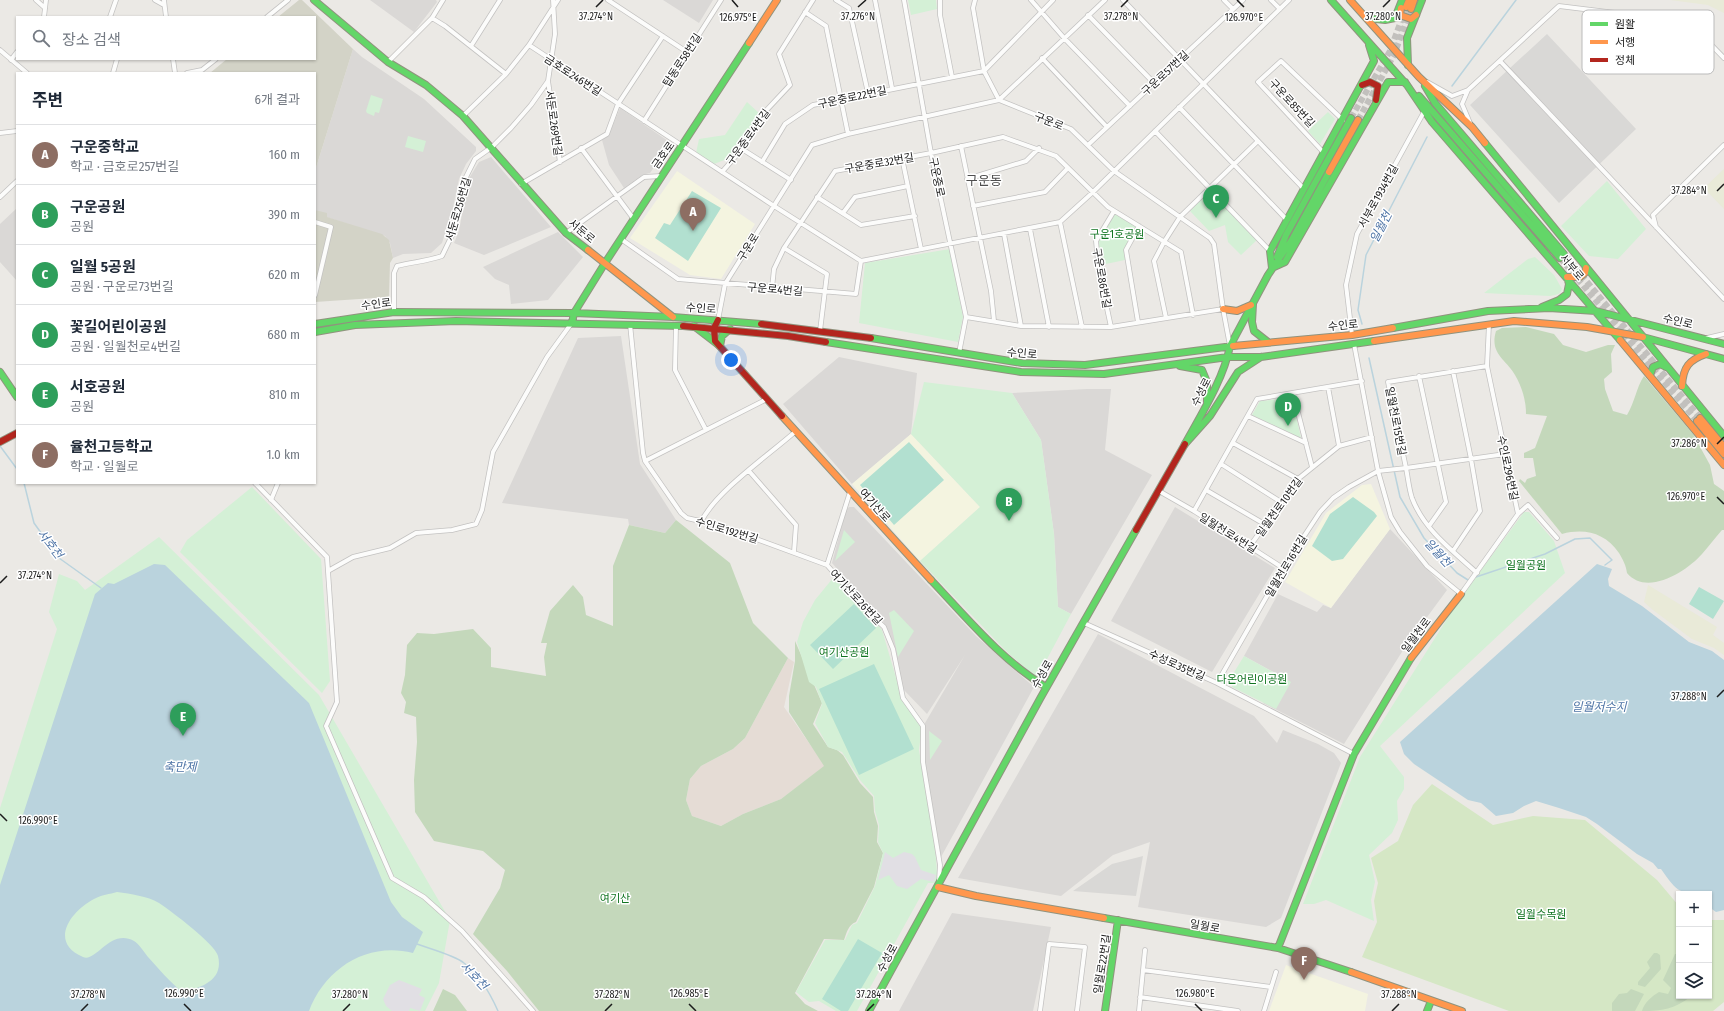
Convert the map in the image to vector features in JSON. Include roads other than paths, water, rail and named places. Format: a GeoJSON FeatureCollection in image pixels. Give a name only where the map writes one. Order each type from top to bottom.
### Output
{"type":"FeatureCollection","features":[{"type":"Feature","properties":{"kind":"street"},"geometry":{"type":"LineString","coordinates":[[36,0],[46,8]]}},
{"type":"Feature","properties":{"kind":"street"},"geometry":{"type":"LineString","coordinates":[[44,16],[46,0]]}},
{"type":"Feature","properties":{"kind":"street"},"geometry":{"type":"LineString","coordinates":[[110,16],[116,0]]}},
{"type":"Feature","properties":{"kind":"street"},"geometry":{"type":"LineString","coordinates":[[155,0],[164,2],[166,16]]}},
{"type":"Feature","properties":{"kind":"street"},"geometry":{"type":"LineString","coordinates":[[268,16],[288,0]]}},
{"type":"Feature","properties":{"kind":"street","name":"서둔로"},"geometry":{"type":"LineString","coordinates":[[314,0],[388,62],[426,85],[463,116],[492,147],[521,184],[566,233],[673,317]]}},
{"type":"Feature","properties":{"kind":"street"},"geometry":{"type":"LineString","coordinates":[[388,62],[432,18],[442,0]]}},
{"type":"Feature","properties":{"kind":"street"},"geometry":{"type":"LineString","coordinates":[[471,46],[500,0]]}},
{"type":"Feature","properties":{"kind":"street","name":"서둔로269번길"},"geometry":{"type":"LineString","coordinates":[[553,0],[555,34],[548,81],[560,162],[581,148]]}},
{"type":"Feature","properties":{"kind":"street"},"geometry":{"type":"LineString","coordinates":[[463,116],[506,74],[528,45],[558,0]]}},
{"type":"Feature","properties":{"kind":"street"},"geometry":{"type":"LineString","coordinates":[[608,0],[688,52]]}},
{"type":"Feature","properties":{"kind":"street","name":"탑동로58번길"},"geometry":{"type":"LineString","coordinates":[[644,121],[721,0]]}},
{"type":"Feature","properties":{"kind":"street","name":"금호로"},"geometry":{"type":"LineString","coordinates":[[572,323],[574,313],[604,263],[777,0]]}},
{"type":"Feature","properties":{"kind":"street","name":"구운중로4번길"},"geometry":{"type":"LineString","coordinates":[[722,172],[742,149],[761,116],[790,85],[779,54],[813,0]]}},
{"type":"Feature","properties":{"kind":"street"},"geometry":{"type":"LineString","coordinates":[[836,0],[849,8],[868,93]]}},
{"type":"Feature","properties":{"kind":"street"},"geometry":{"type":"LineString","coordinates":[[875,0],[892,88]]}},
{"type":"Feature","properties":{"kind":"street","name":"구운중로"},"geometry":{"type":"LineString","coordinates":[[904,0],[920,83],[931,153],[952,244],[966,317],[958,354]]}},
{"type":"Feature","properties":{"kind":"street"},"geometry":{"type":"LineString","coordinates":[[940,0],[940,15],[952,77]]}},
{"type":"Feature","properties":{"kind":"street"},"geometry":{"type":"LineString","coordinates":[[975,0],[973,8],[984,71],[999,100],[1105,0]]}},
{"type":"Feature","properties":{"kind":"street"},"geometry":{"type":"LineString","coordinates":[[1031,0],[1065,39],[1130,106]]}},
{"type":"Feature","properties":{"kind":"street"},"geometry":{"type":"LineString","coordinates":[[984,71],[1053,0]]}},
{"type":"Feature","properties":{"kind":"street"},"geometry":{"type":"LineString","coordinates":[[1123,0],[1304,189]]}},
{"type":"Feature","properties":{"kind":"street"},"geometry":{"type":"LineString","coordinates":[[1224,0],[1233,9]]}},
{"type":"Feature","properties":{"kind":"street","name":"구운로57번길"},"geometry":{"type":"LineString","coordinates":[[1088,145],[1243,0]]}},
{"type":"Feature","properties":{"kind":"street"},"geometry":{"type":"LineString","coordinates":[[1271,0],[1280,9]]}},
{"type":"Feature","properties":{"kind":"street"},"geometry":{"type":"LineString","coordinates":[[861,261],[1060,222],[1092,193],[1289,0]]}},
{"type":"Feature","properties":{"kind":"street","name":"서부로"},"geometry":{"type":"LineString","coordinates":[[1332,0],[1405,82],[1431,108],[1562,256],[1435,103],[1419,77]]}},
{"type":"Feature","properties":{"kind":"street","name":"서부로"},"geometry":{"type":"LineString","coordinates":[[1350,0],[1419,77],[1472,127],[1724,436]]}},
{"type":"Feature","properties":{"kind":"street"},"geometry":{"type":"LineString","coordinates":[[1367,18],[1385,20],[1395,18],[1409,0]]}},
{"type":"Feature","properties":{"kind":"street"},"geometry":{"type":"LineString","coordinates":[[1414,0],[1405,5],[1400,15],[1411,19],[1417,14]]}},
{"type":"Feature","properties":{"kind":"street"},"geometry":{"type":"LineString","coordinates":[[1408,65],[1407,38],[1422,0]]}},
{"type":"Feature","properties":{"kind":"street"},"geometry":{"type":"LineString","coordinates":[[1419,77],[1452,96],[1468,90],[1559,6],[1592,10]]}},
{"type":"Feature","properties":{"kind":"street"},"geometry":{"type":"LineString","coordinates":[[805,12],[826,26],[848,134]]}},
{"type":"Feature","properties":{"kind":"street"},"geometry":{"type":"LineString","coordinates":[[1088,15],[1154,83]]}},
{"type":"Feature","properties":{"kind":"street"},"geometry":{"type":"LineString","coordinates":[[432,18],[446,26],[506,74]]}},
{"type":"Feature","properties":{"kind":"street"},"geometry":{"type":"LineString","coordinates":[[633,218],[581,148],[607,134],[618,104],[663,36]]}},
{"type":"Feature","properties":{"kind":"street"},"geometry":{"type":"LineString","coordinates":[[1272,268],[1270,251],[1374,61],[1368,41]]}},
{"type":"Feature","properties":{"kind":"street","name":"금호로246번길"},"geometry":{"type":"LineString","coordinates":[[528,45],[774,206],[861,261]]}},
{"type":"Feature","properties":{"kind":"street"},"geometry":{"type":"LineString","coordinates":[[1714,48],[1724,58]]}},
{"type":"Feature","properties":{"kind":"street"},"geometry":{"type":"LineString","coordinates":[[0,50],[25,72]]}},
{"type":"Feature","properties":{"kind":"street"},"geometry":{"type":"LineString","coordinates":[[11,60],[16,53]]}},
{"type":"Feature","properties":{"kind":"street"},"geometry":{"type":"LineString","coordinates":[[1042,58],[1107,127]]}},
{"type":"Feature","properties":{"kind":"street"},"geometry":{"type":"LineString","coordinates":[[113,72],[116,60]]}},
{"type":"Feature","properties":{"kind":"street"},"geometry":{"type":"LineString","coordinates":[[173,60],[175,72]]}},
{"type":"Feature","properties":{"kind":"street"},"geometry":{"type":"LineString","coordinates":[[192,72],[202,70],[215,60]]}},
{"type":"Feature","properties":{"kind":"street","name":"구운로85번길"},"geometry":{"type":"LineString","coordinates":[[1325,153],[1258,82],[1281,61],[1343,120]]}},
{"type":"Feature","properties":{"kind":"street"},"geometry":{"type":"LineString","coordinates":[[1500,61],[1724,299]]}},
{"type":"Feature","properties":{"kind":"street","name":"구운중로22번길"},"geometry":{"type":"LineString","coordinates":[[762,162],[785,124],[813,105],[840,98],[984,71]]}},
{"type":"Feature","properties":{"kind":"street"},"geometry":{"type":"LineString","coordinates":[[492,147],[526,111],[548,81]]}},
{"type":"Feature","properties":{"kind":"street"},"geometry":{"type":"LineString","coordinates":[[1362,85],[1370,82],[1378,86],[1376,102]]}},
{"type":"Feature","properties":{"kind":"street"},"geometry":{"type":"LineString","coordinates":[[1272,268],[1285,262],[1388,82],[1405,82]]}},
{"type":"Feature","properties":{"kind":"street","name":"서부로"},"geometry":{"type":"LineString","coordinates":[[1405,82],[1432,122],[1596,311],[1724,465]]}},
{"type":"Feature","properties":{"kind":"street"},"geometry":{"type":"LineString","coordinates":[[1468,90],[1462,104],[1472,127]]}},
{"type":"Feature","properties":{"kind":"street","name":"구운로"},"geometry":{"type":"LineString","coordinates":[[718,320],[725,284],[812,145],[848,134],[999,100],[1071,129],[1114,171],[1210,238],[1214,244],[1222,309],[1230,346]]}},
{"type":"Feature","properties":{"kind":"street"},"geometry":{"type":"LineString","coordinates":[[1179,107],[1287,220]]}},
{"type":"Feature","properties":{"kind":"street","name":"서부로1934번길"},"geometry":{"type":"LineString","coordinates":[[1352,335],[1346,285],[1357,234],[1425,110]]}},
{"type":"Feature","properties":{"kind":"street"},"geometry":{"type":"LineString","coordinates":[[1230,346],[1272,268],[1286,235],[1355,119]]}},
{"type":"Feature","properties":{"kind":"street"},"geometry":{"type":"LineString","coordinates":[[0,133],[16,131]]}},
{"type":"Feature","properties":{"kind":"street"},"geometry":{"type":"LineString","coordinates":[[1155,131],[1270,251]]}},
{"type":"Feature","properties":{"kind":"street","name":"구운중로32번길"},"geometry":{"type":"LineString","coordinates":[[772,288],[774,269],[784,248],[800,222],[836,171],[931,153],[1003,137],[1038,148],[1056,156],[1092,193],[1114,211],[1181,252],[1193,315]]}},
{"type":"Feature","properties":{"kind":"street"},"geometry":{"type":"LineString","coordinates":[[1166,318],[1154,261],[1180,217],[1258,141]]}},
{"type":"Feature","properties":{"kind":"street"},"geometry":{"type":"LineString","coordinates":[[1656,228],[1653,215],[1724,145]]}},
{"type":"Feature","properties":{"kind":"street"},"geometry":{"type":"LineString","coordinates":[[961,146],[972,206],[991,291],[994,321]]}},
{"type":"Feature","properties":{"kind":"street","name":"서둔로256번길"},"geometry":{"type":"LineString","coordinates":[[394,312],[394,273],[397,266],[409,262],[430,260],[442,256],[455,229],[465,179],[475,159],[492,147]]}},
{"type":"Feature","properties":{"kind":"street"},"geometry":{"type":"LineString","coordinates":[[967,178],[1026,161],[1038,148]]}},
{"type":"Feature","properties":{"kind":"street"},"geometry":{"type":"LineString","coordinates":[[742,149],[791,180]]}},
{"type":"Feature","properties":{"kind":"street"},"geometry":{"type":"LineString","coordinates":[[902,158],[921,249]]}},
{"type":"Feature","properties":{"kind":"street"},"geometry":{"type":"LineString","coordinates":[[521,184],[560,162]]}},
{"type":"Feature","properties":{"kind":"street"},"geometry":{"type":"LineString","coordinates":[[972,206],[1045,192],[1068,168]]}},
{"type":"Feature","properties":{"kind":"street"},"geometry":{"type":"LineString","coordinates":[[566,233],[644,177],[661,176]]}},
{"type":"Feature","properties":{"kind":"street"},"geometry":{"type":"LineString","coordinates":[[0,197],[16,182]]}},
{"type":"Feature","properties":{"kind":"street"},"geometry":{"type":"LineString","coordinates":[[843,213],[855,196],[908,186]]}},
{"type":"Feature","properties":{"kind":"street"},"geometry":{"type":"LineString","coordinates":[[817,197],[861,225],[915,216]]}},
{"type":"Feature","properties":{"kind":"street","name":"구운로86번길"},"geometry":{"type":"LineString","coordinates":[[1111,326],[1098,271],[1096,241],[1114,211]]}},
{"type":"Feature","properties":{"kind":"street"},"geometry":{"type":"LineString","coordinates":[[316,222],[331,227],[316,291]]}},
{"type":"Feature","properties":{"kind":"street"},"geometry":{"type":"LineString","coordinates":[[1060,222],[1082,327]]}},
{"type":"Feature","properties":{"kind":"street"},"geometry":{"type":"LineString","coordinates":[[1138,322],[1126,250],[1139,226]]}},
{"type":"Feature","properties":{"kind":"street"},"geometry":{"type":"LineString","coordinates":[[1030,228],[1049,327]]}},
{"type":"Feature","properties":{"kind":"street"},"geometry":{"type":"LineString","coordinates":[[1004,234],[1021,326]]}},
{"type":"Feature","properties":{"kind":"street","name":"구운로4번길"},"geometry":{"type":"LineString","coordinates":[[621,239],[678,279],[725,284],[825,293],[856,294],[861,261]]}},
{"type":"Feature","properties":{"kind":"street"},"geometry":{"type":"LineString","coordinates":[[784,248],[827,274],[820,331]]}},
{"type":"Feature","properties":{"kind":"street"},"geometry":{"type":"LineString","coordinates":[[1538,308],[1565,297],[1570,292],[1567,277],[1580,276],[1585,273],[1586,268]]}},
{"type":"Feature","properties":{"kind":"street"},"geometry":{"type":"LineString","coordinates":[[966,317],[1021,326],[1111,326],[1193,315],[1222,309],[1230,313],[1240,312],[1253,304]]}},
{"type":"Feature","properties":{"kind":"street"},"geometry":{"type":"LineString","coordinates":[[1253,304],[1252,331],[1257,337],[1268,342]]}},
{"type":"Feature","properties":{"kind":"street","name":"수인로"},"geometry":{"type":"LineString","coordinates":[[316,324],[394,312],[574,313],[673,317],[718,320],[820,331],[1022,363],[1085,365],[1230,346],[1352,335],[1488,311],[1538,308],[1596,311],[1628,318],[1724,344]]}},
{"type":"Feature","properties":{"kind":"street"},"geometry":{"type":"LineString","coordinates":[[714,328],[718,320]]}},
{"type":"Feature","properties":{"kind":"street","name":"수인로"},"geometry":{"type":"LineString","coordinates":[[316,332],[355,326],[406,322],[572,323],[694,326],[788,336],[1021,372],[1104,374],[1228,357],[1261,357],[1514,321],[1556,323],[1611,330],[1642,336],[1724,358]]}},
{"type":"Feature","properties":{"kind":"street"},"geometry":{"type":"LineString","coordinates":[[328,571],[353,558],[390,548],[416,533],[452,530],[476,524],[482,510],[493,452],[547,357],[572,323]]}},
{"type":"Feature","properties":{"kind":"street","name":"수인로192번길"},"geometry":{"type":"LineString","coordinates":[[630,324],[643,453],[646,461],[681,513],[687,518],[721,526],[827,565]]}},
{"type":"Feature","properties":{"kind":"street","name":"수인로296번길"},"geometry":{"type":"LineString","coordinates":[[1461,594],[1518,514],[1487,366],[1489,324]]}},
{"type":"Feature","properties":{"kind":"street"},"geometry":{"type":"LineString","coordinates":[[676,326],[675,370],[706,430]]}},
{"type":"Feature","properties":{"kind":"street"},"geometry":{"type":"LineString","coordinates":[[694,326],[720,346],[722,336],[730,329]]}},
{"type":"Feature","properties":{"kind":"street","name":"여기산로"},"geometry":{"type":"LineString","coordinates":[[714,328],[715,341],[911,561],[1003,656],[1046,688]]}},
{"type":"Feature","properties":{"kind":"street"},"geometry":{"type":"LineString","coordinates":[[1705,338],[1724,334]]}},
{"type":"Feature","properties":{"kind":"street"},"geometry":{"type":"LineString","coordinates":[[1354,344],[1378,472],[1391,517],[1400,532],[1427,566],[1461,594]]}},
{"type":"Feature","properties":{"kind":"street","name":"수성로"},"geometry":{"type":"LineString","coordinates":[[869,1011],[1046,688],[1185,444],[1228,357],[1230,346]]}},
{"type":"Feature","properties":{"kind":"street"},"geometry":{"type":"LineString","coordinates":[[1682,386],[1684,367],[1688,362],[1707,354]]}},
{"type":"Feature","properties":{"kind":"street"},"geometry":{"type":"LineString","coordinates":[[1185,444],[1210,416],[1238,372],[1261,357]]}},
{"type":"Feature","properties":{"kind":"street"},"geometry":{"type":"LineString","coordinates":[[1172,364],[1202,370],[1207,377],[1207,402]]}},
{"type":"Feature","properties":{"kind":"street"},"geometry":{"type":"LineString","coordinates":[[1650,376],[1653,367],[1660,364],[1666,366]]}},
{"type":"Feature","properties":{"kind":"street","name":"일월천로15번길"},"geometry":{"type":"LineString","coordinates":[[1477,573],[1428,526],[1412,498],[1388,382],[1487,366]]}},
{"type":"Feature","properties":{"kind":"street"},"geometry":{"type":"LineString","coordinates":[[1453,371],[1480,511],[1453,551]]}},
{"type":"Feature","properties":{"kind":"street"},"geometry":{"type":"LineString","coordinates":[[0,372],[16,396]]}},
{"type":"Feature","properties":{"kind":"street"},"geometry":{"type":"LineString","coordinates":[[1419,376],[1446,502],[1428,526]]}},
{"type":"Feature","properties":{"kind":"street","name":"일월천로4번길"},"geometry":{"type":"LineString","coordinates":[[1283,568],[1194,511],[1257,399],[1362,381]]}},
{"type":"Feature","properties":{"kind":"street"},"geometry":{"type":"LineString","coordinates":[[1328,387],[1338,446]]}},
{"type":"Feature","properties":{"kind":"street"},"geometry":{"type":"LineString","coordinates":[[1293,393],[1312,467]]}},
{"type":"Feature","properties":{"kind":"street"},"geometry":{"type":"LineString","coordinates":[[646,461],[767,398]]}},
{"type":"Feature","properties":{"kind":"street"},"geometry":{"type":"LineString","coordinates":[[1248,416],[1306,443]]}},
{"type":"Feature","properties":{"kind":"street"},"geometry":{"type":"LineString","coordinates":[[1724,447],[1698,419],[1724,454]]}},
{"type":"Feature","properties":{"kind":"street"},"geometry":{"type":"LineString","coordinates":[[701,522],[707,510],[749,471],[796,431]]}},
{"type":"Feature","properties":{"kind":"street"},"geometry":{"type":"LineString","coordinates":[[0,442],[16,434]]}},
{"type":"Feature","properties":{"kind":"street","name":"일월천로10번길"},"geometry":{"type":"LineString","coordinates":[[1250,546],[1298,479],[1338,446],[1372,437]]}},
{"type":"Feature","properties":{"kind":"street"},"geometry":{"type":"LineString","coordinates":[[1233,443],[1298,479]]}},
{"type":"Feature","properties":{"kind":"street","name":"일월천로15번길"},"geometry":{"type":"LineString","coordinates":[[1378,472],[1505,454]]}},
{"type":"Feature","properties":{"kind":"street"},"geometry":{"type":"LineString","coordinates":[[1221,464],[1281,502]]}},
{"type":"Feature","properties":{"kind":"street"},"geometry":{"type":"LineString","coordinates":[[749,471],[796,525],[794,552]]}},
{"type":"Feature","properties":{"kind":"street","name":"일월천로16번길"},"geometry":{"type":"LineString","coordinates":[[1217,683],[1283,568],[1320,512],[1333,498],[1349,487],[1378,472]]}},
{"type":"Feature","properties":{"kind":"street"},"geometry":{"type":"LineString","coordinates":[[256,484],[327,557],[337,702],[326,726],[392,878],[424,897],[462,931],[533,1011]]}},
{"type":"Feature","properties":{"kind":"street"},"geometry":{"type":"LineString","coordinates":[[272,500],[278,484]]}},
{"type":"Feature","properties":{"kind":"street"},"geometry":{"type":"LineString","coordinates":[[1206,490],[1266,525]]}},
{"type":"Feature","properties":{"kind":"street"},"geometry":{"type":"LineString","coordinates":[[1159,491],[1194,511]]}},
{"type":"Feature","properties":{"kind":"street","name":"여기산로26번길"},"geometry":{"type":"LineString","coordinates":[[850,492],[827,565],[884,628],[893,649],[903,698],[923,726],[923,762],[940,865],[938,887]]}},
{"type":"Feature","properties":{"kind":"street"},"geometry":{"type":"LineString","coordinates":[[1518,514],[1528,505],[1557,538]]}},
{"type":"Feature","properties":{"kind":"street","name":"일월천로"},"geometry":{"type":"LineString","coordinates":[[1278,948],[1354,754],[1414,653],[1461,594]]}},
{"type":"Feature","properties":{"kind":"street","name":"수성로35번길"},"geometry":{"type":"LineString","coordinates":[[1084,623],[1217,683],[1354,754]]}},
{"type":"Feature","properties":{"kind":"street","name":"일월로"},"geometry":{"type":"LineString","coordinates":[[938,887],[976,896],[1278,948],[1462,1011]]}},
{"type":"Feature","properties":{"kind":"street","name":"일월로22번길"},"geometry":{"type":"LineString","coordinates":[[1105,1011],[1118,920]]}},
{"type":"Feature","properties":{"kind":"street"},"geometry":{"type":"LineString","coordinates":[[1040,1011],[1049,944],[1085,947],[1077,1011]]}},
{"type":"Feature","properties":{"kind":"street"},"geometry":{"type":"LineString","coordinates":[[1139,1011],[1145,950]]}},
{"type":"Feature","properties":{"kind":"street"},"geometry":{"type":"LineString","coordinates":[[1143,970],[1271,987]]}},
{"type":"Feature","properties":{"kind":"street"},"geometry":{"type":"LineString","coordinates":[[1264,1011],[1276,972]]}},
{"type":"Feature","properties":{"kind":"street"},"geometry":{"type":"LineString","coordinates":[[1140,997],[1238,1011]]}},
{"type":"Feature","properties":{"kind":"street"},"geometry":{"type":"LineString","coordinates":[[1427,1011],[1431,1001]]}},
{"type":"Feature","properties":{"kind":"water","name":"축만제"},"geometry":{"type":"Polygon","coordinates":[[[154,564],[165,565],[309,703],[391,902],[402,917],[423,932],[413,953],[396,950],[380,951],[350,961],[326,982],[316,996],[309,1011],[0,1011],[0,885],[95,594],[108,583],[114,584],[154,564]],[[117,892],[97,898],[85,904],[71,919],[65,935],[67,943],[72,951],[88,958],[111,942],[125,938],[138,944],[164,975],[182,992],[203,985],[214,977],[218,971],[218,956],[201,936],[159,903],[144,897],[117,892]]]}},
{"type":"Feature","properties":{"kind":"water","name":"일월저수지"},"geometry":{"type":"Polygon","coordinates":[[[1597,564],[1612,569],[1608,579],[1609,586],[1642,606],[1689,642],[1712,651],[1724,660],[1724,910],[1716,912],[1712,909],[1712,891],[1680,890],[1671,883],[1661,869],[1658,869],[1653,863],[1637,854],[1586,817],[1536,801],[1513,813],[1496,816],[1481,803],[1468,800],[1414,764],[1404,754],[1400,742],[1597,564]]]}},
{"type":"Feature","properties":{"kind":"waterway","name":"일월천"},"geometry":{"type":"LineString","coordinates":[[1452,86],[1516,0]]}},
{"type":"Feature","properties":{"kind":"waterway","name":"일월천"},"geometry":{"type":"LineString","coordinates":[[1362,324],[1358,310],[1366,255],[1427,137]]}},
{"type":"Feature","properties":{"kind":"waterway","name":"일월천"},"geometry":{"type":"LineString","coordinates":[[1369,358],[1400,497],[1424,538],[1457,573],[1468,580],[1470,579]]}},
{"type":"Feature","properties":{"kind":"waterway","name":"서호천"},"geometry":{"type":"LineString","coordinates":[[0,446],[16,468]]}},
{"type":"Feature","properties":{"kind":"waterway","name":"서호천"},"geometry":{"type":"LineString","coordinates":[[24,484],[34,523],[59,558],[101,588]]}},
{"type":"Feature","properties":{"kind":"waterway","name":"일월천"},"geometry":{"type":"LineString","coordinates":[[1473,578],[1545,554],[1575,539],[1590,538],[1612,560],[1605,565]]}},
{"type":"Feature","properties":{"kind":"waterway","name":"서호천"},"geometry":{"type":"LineString","coordinates":[[417,944],[448,955],[464,963],[475,973],[484,985],[498,1011]]}},
{"type":"Feature","properties":{"kind":"tunnel"},"geometry":{"type":"LineString","coordinates":[[1351,118],[1390,51],[1406,7]]}},
{"type":"Feature","properties":{"kind":"tunnel"},"geometry":{"type":"LineString","coordinates":[[1358,120],[1394,55],[1411,9]]}},
{"type":"Feature","properties":{"kind":"tunnel"},"geometry":{"type":"LineString","coordinates":[[1564,254],[1700,418]]}},
{"type":"Feature","properties":{"kind":"tunnel"},"geometry":{"type":"LineString","coordinates":[[1560,258],[1697,421]]}},
{"type":"Feature","properties":{"kind":"place","name":"일월 5공원"},"geometry":{"type":"Point","coordinates":[1216,218]}},
{"type":"Feature","properties":{"kind":"place","name":"구운중학교"},"geometry":{"type":"Point","coordinates":[693,231]}},
{"type":"Feature","properties":{"kind":"place","name":"꽃길어린이공원"},"geometry":{"type":"Point","coordinates":[1288,426]}},
{"type":"Feature","properties":{"kind":"place","name":"구운공원"},"geometry":{"type":"Point","coordinates":[1009,521]}},
{"type":"Feature","properties":{"kind":"place","name":"서호공원"},"geometry":{"type":"Point","coordinates":[183,736]}},
{"type":"Feature","properties":{"kind":"place","name":"율천고등학교"},"geometry":{"type":"Point","coordinates":[1304,980]}},
{"type":"Feature","properties":{"kind":"district","name":"구운동"},"geometry":{"type":"Point","coordinates":[984,180]}},
{"type":"Feature","properties":{"kind":"park label","name":"구운1호공원"},"geometry":{"type":"Point","coordinates":[1117,234]}},
{"type":"Feature","properties":{"kind":"park label","name":"일월공원"},"geometry":{"type":"Point","coordinates":[1526,565]}},
{"type":"Feature","properties":{"kind":"park label","name":"여기산공원"},"geometry":{"type":"Point","coordinates":[844,652]}},
{"type":"Feature","properties":{"kind":"park label","name":"다온어린이공원"},"geometry":{"type":"Point","coordinates":[1252,679]}},
{"type":"Feature","properties":{"kind":"park label","name":"여기산"},"geometry":{"type":"Point","coordinates":[615,898]}},
{"type":"Feature","properties":{"kind":"park label","name":"일월수목원"},"geometry":{"type":"Point","coordinates":[1541,914]}}]}
